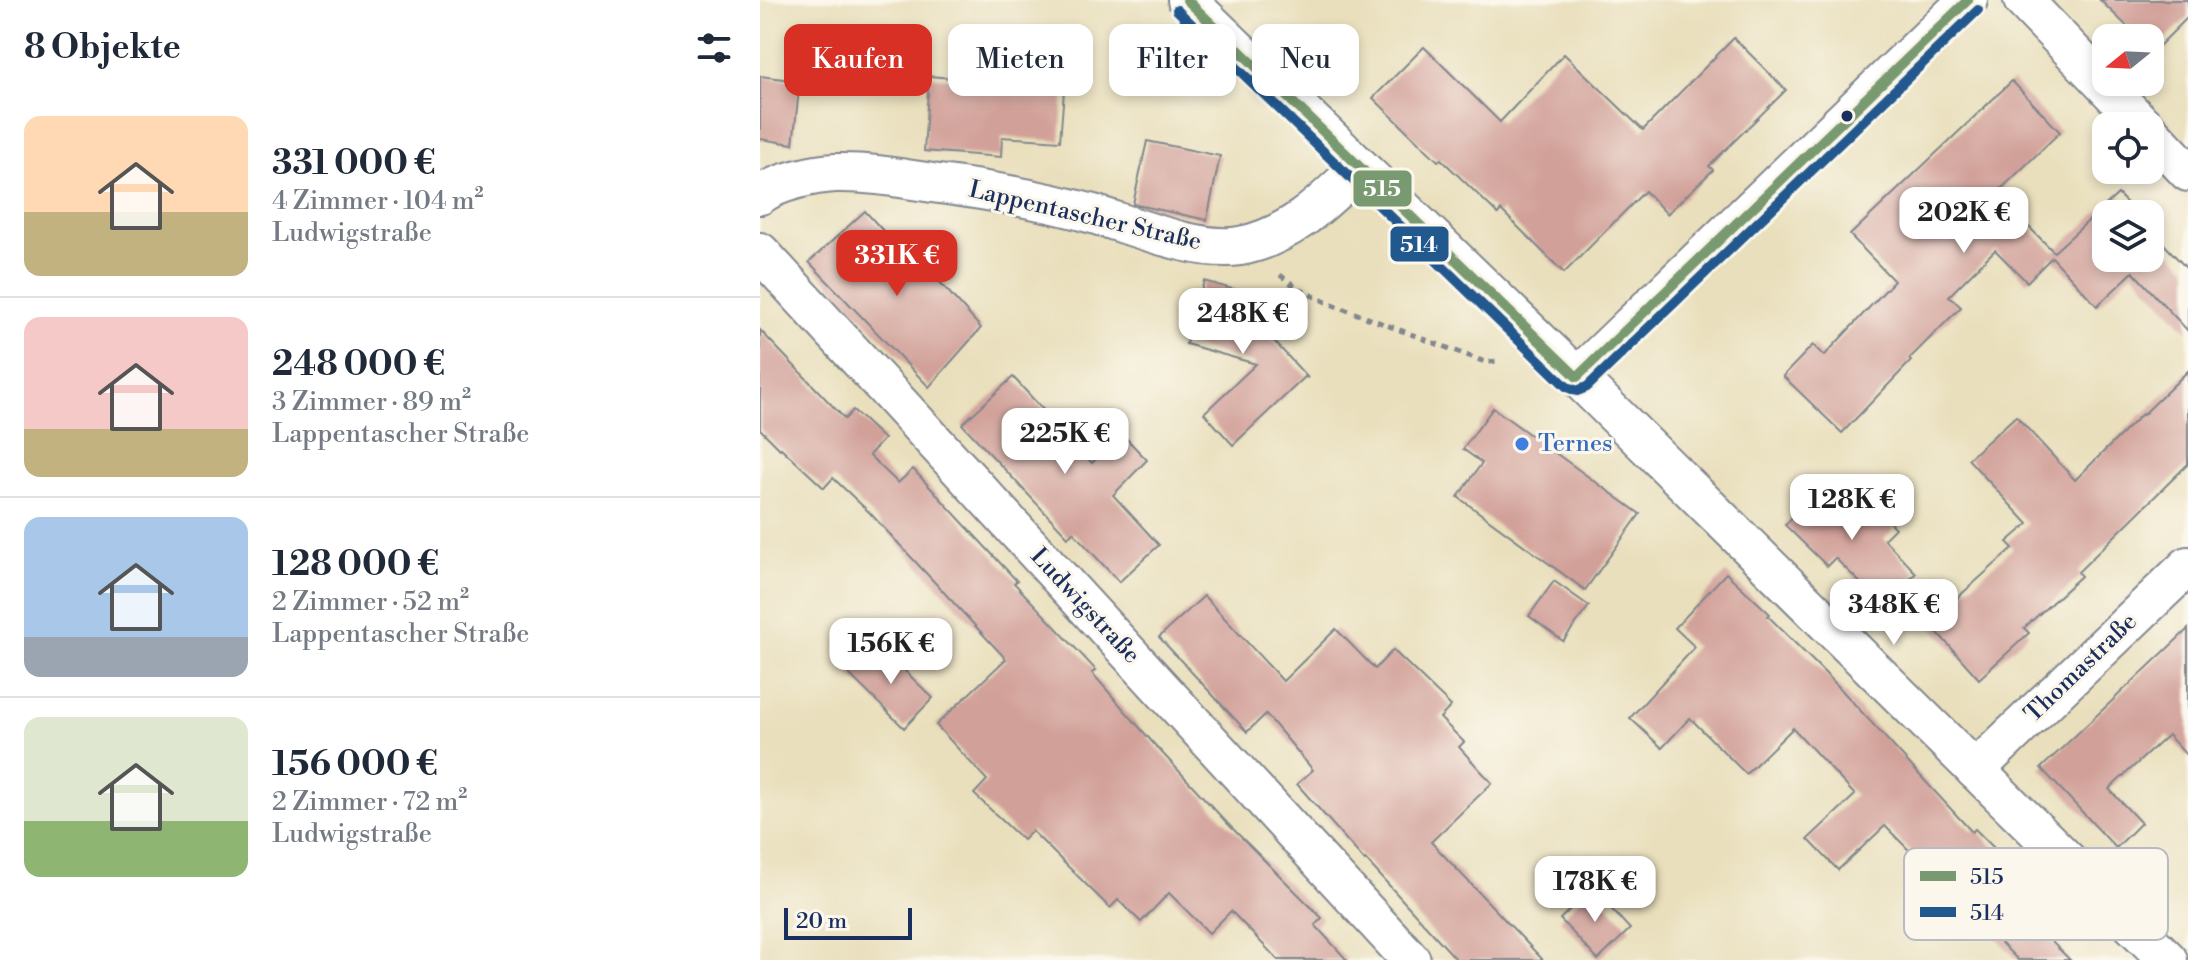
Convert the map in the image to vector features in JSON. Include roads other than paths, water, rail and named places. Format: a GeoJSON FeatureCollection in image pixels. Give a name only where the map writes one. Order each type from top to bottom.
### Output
{"type":"FeatureCollection","features":[{"type":"Feature","properties":{"kind":"street"},"geometry":{"type":"LineString","coordinates":[[1187,0],[1577,377],[2054,848]]}},
{"type":"Feature","properties":{"kind":"street"},"geometry":{"type":"LineString","coordinates":[[1577,377],[1968,0]]}},
{"type":"Feature","properties":{"kind":"street"},"geometry":{"type":"LineString","coordinates":[[2023,0],[2131,112]]}},
{"type":"Feature","properties":{"kind":"street"},"geometry":{"type":"LineString","coordinates":[[2164,147],[2188,172]]}},
{"type":"Feature","properties":{"kind":"street","name":"Lappentascher Straße"},"geometry":{"type":"LineString","coordinates":[[760,195],[802,178],[835,173],[891,177],[973,188],[1070,207],[1220,247],[1241,246],[1274,236],[1318,208],[1360,167]]}},
{"type":"Feature","properties":{"kind":"street","name":"Ludwigstraße"},"geometry":{"type":"LineString","coordinates":[[760,252],[1411,960]]}},
{"type":"Feature","properties":{"kind":"street","name":"Thomastraße"},"geometry":{"type":"LineString","coordinates":[[1975,770],[2188,566]]}},
{"type":"Feature","properties":{"kind":"street"},"geometry":{"type":"LineString","coordinates":[[2148,940],[2168,960]]}},
{"type":"Feature","properties":{"kind":"place","name":"Ternes"},"geometry":{"type":"Point","coordinates":[1522,444]}}]}
